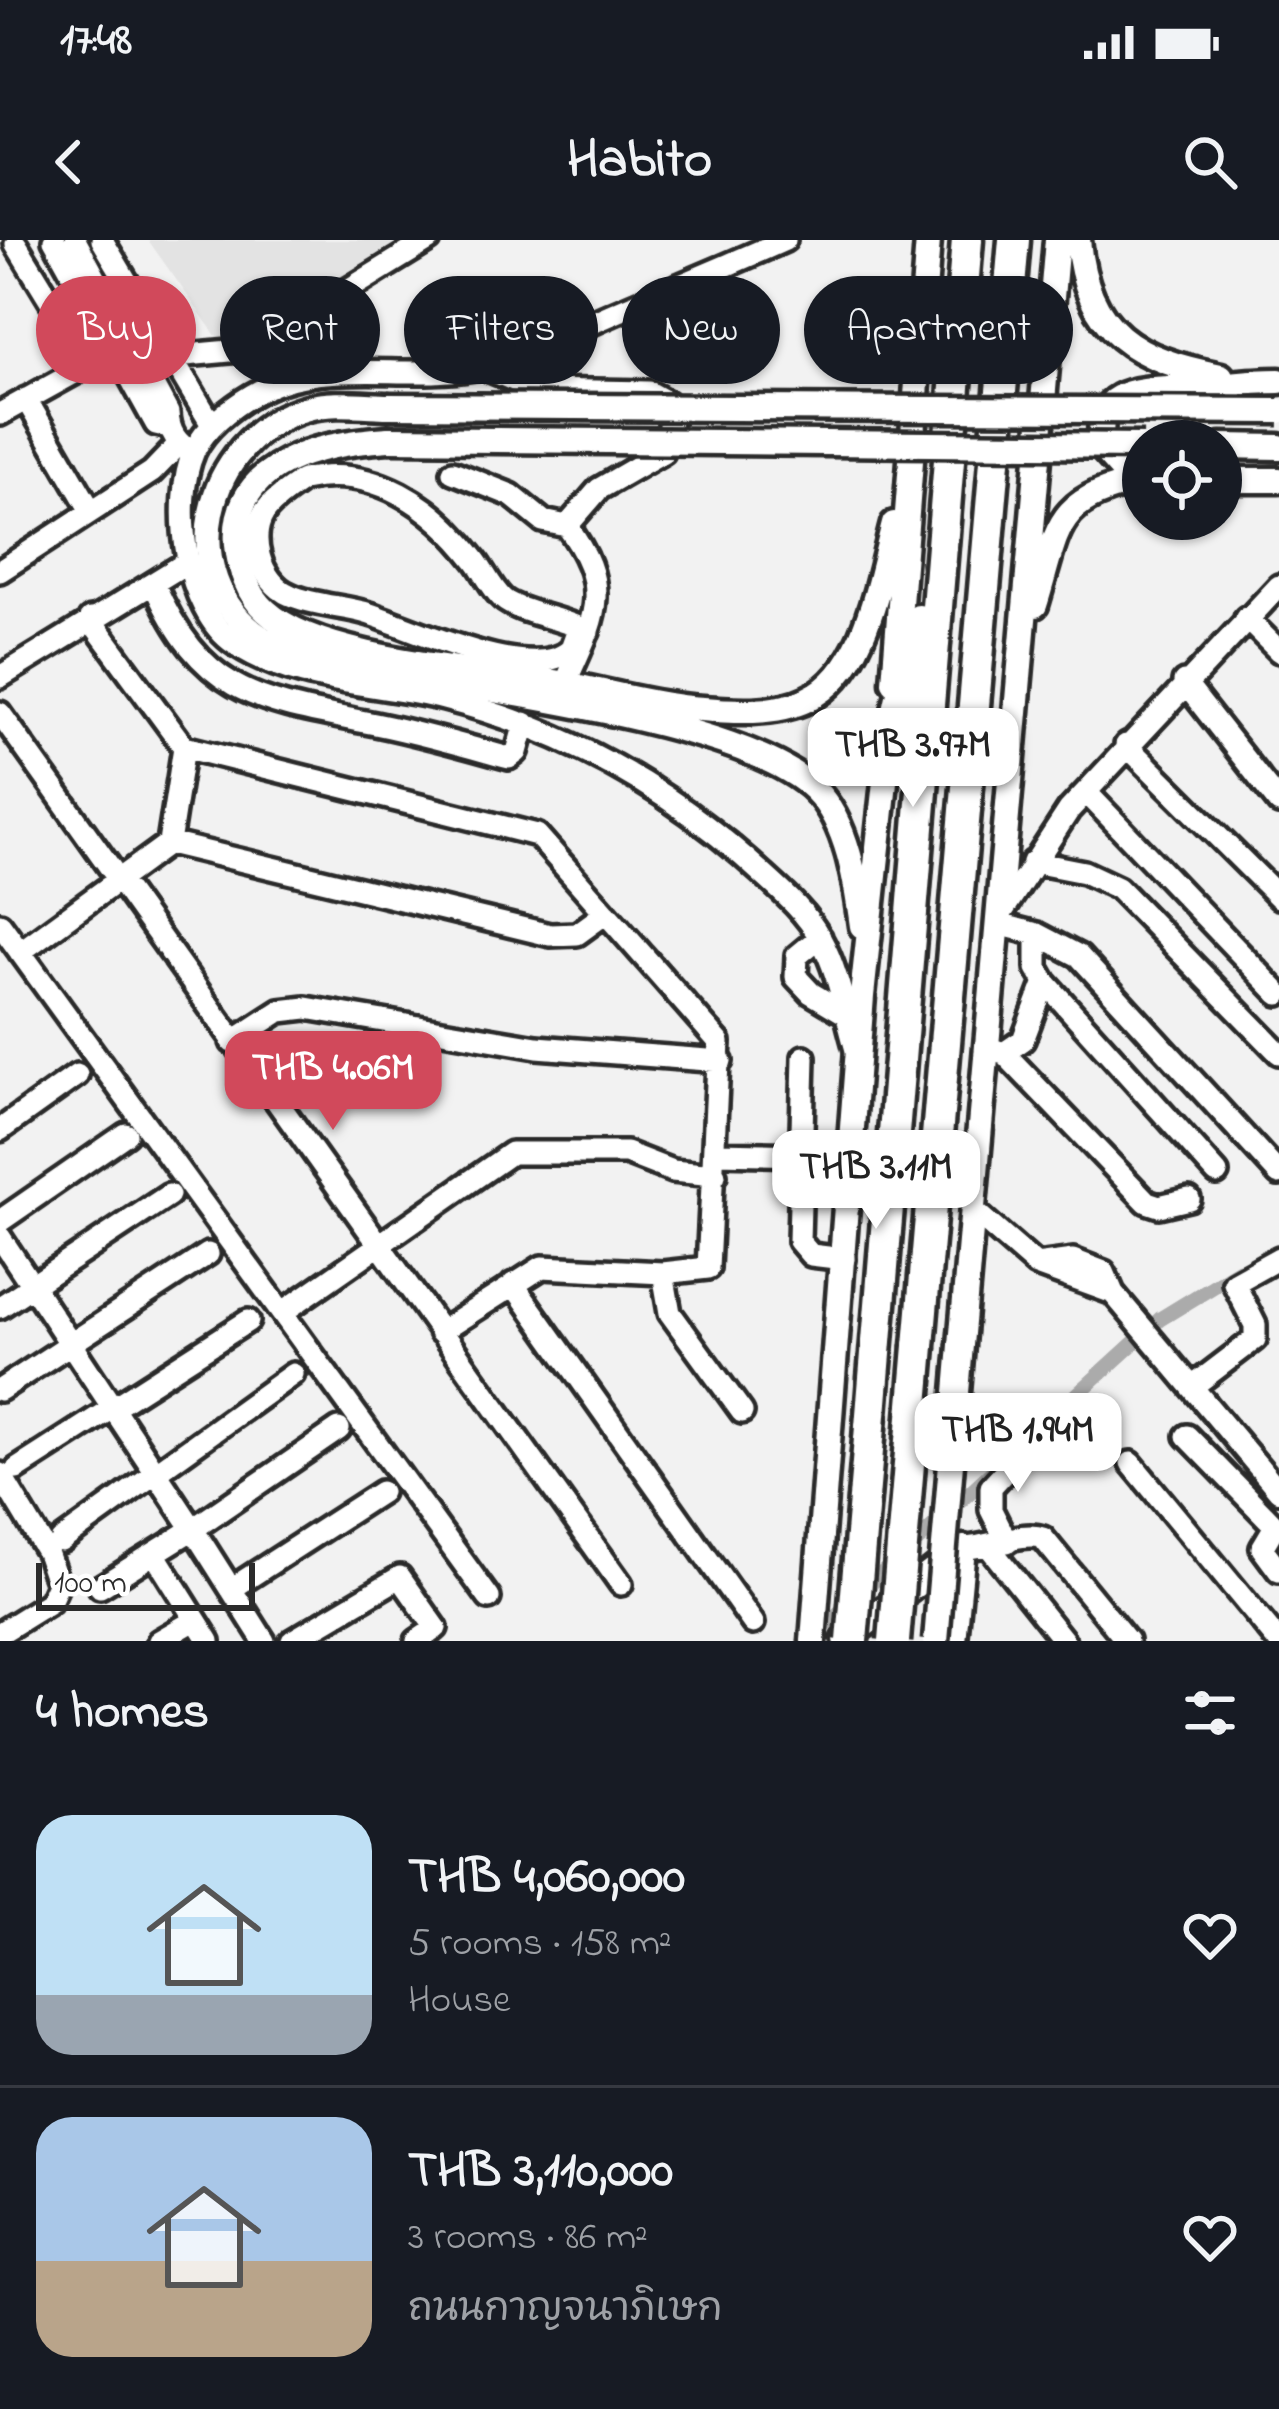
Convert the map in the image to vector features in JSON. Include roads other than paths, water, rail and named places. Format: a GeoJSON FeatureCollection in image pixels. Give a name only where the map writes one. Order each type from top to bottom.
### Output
{"type":"FeatureCollection","features":[{"type":"Feature","properties":{"kind":"highway"},"geometry":{"type":"LineString","coordinates":[[848,1641],[870,1427],[967,240]]}},
{"type":"Feature","properties":{"kind":"highway"},"geometry":{"type":"LineString","coordinates":[[894,1641],[1014,240]]}},
{"type":"Feature","properties":{"kind":"highway"},"geometry":{"type":"LineString","coordinates":[[889,749],[941,551]]}},
{"type":"Feature","properties":{"kind":"main road"},"geometry":{"type":"LineString","coordinates":[[813,1641],[928,240]]}},
{"type":"Feature","properties":{"kind":"main road"},"geometry":{"type":"LineString","coordinates":[[936,1641],[974,1210],[996,1051],[999,921],[1019,655],[1057,240]]}},
{"type":"Feature","properties":{"kind":"main road"},"geometry":{"type":"LineString","coordinates":[[1078,240],[1093,303],[1139,354],[1188,370],[1250,381]]}},
{"type":"Feature","properties":{"kind":"main road"},"geometry":{"type":"LineString","coordinates":[[1122,470],[1104,451],[1102,418],[1117,398],[1139,389],[1279,381]]}},
{"type":"Feature","properties":{"kind":"main road"},"geometry":{"type":"LineString","coordinates":[[866,958],[838,826],[815,790],[773,760],[683,730],[300,655],[261,638],[227,603],[207,540],[212,503],[236,454],[262,430],[304,409],[1279,411]]}},
{"type":"Feature","properties":{"kind":"main road"},"geometry":{"type":"LineString","coordinates":[[910,464],[864,625],[833,681],[809,699],[780,708],[688,708],[353,649],[282,622],[253,594],[239,560],[236,525],[270,470],[314,448],[389,439],[1122,446]]}},
{"type":"Feature","properties":{"kind":"main road"},"geometry":{"type":"LineString","coordinates":[[1242,446],[1279,447]]}},
{"type":"Feature","properties":{"kind":"main road"},"geometry":{"type":"LineString","coordinates":[[1242,480],[1279,480]]}},
{"type":"Feature","properties":{"kind":"main road"},"geometry":{"type":"LineString","coordinates":[[1019,655],[1068,510],[1087,496],[1122,486]]}},
{"type":"Feature","properties":{"kind":"main road"},"geometry":{"type":"LineString","coordinates":[[848,1641],[951,1552],[964,1548],[954,1641]]}},
{"type":"Feature","properties":{"kind":"street"},"geometry":{"type":"LineString","coordinates":[[54,240],[73,276]]}},
{"type":"Feature","properties":{"kind":"street"},"geometry":{"type":"LineString","coordinates":[[75,240],[180,442],[186,562],[214,622],[233,643],[304,674],[442,699],[525,723],[593,752],[668,797],[786,895],[820,938],[858,1056]]}},
{"type":"Feature","properties":{"kind":"street"},"geometry":{"type":"LineString","coordinates":[[103,240],[124,276]]}},
{"type":"Feature","properties":{"kind":"street"},"geometry":{"type":"LineString","coordinates":[[196,354],[252,349],[429,240]]}},
{"type":"Feature","properties":{"kind":"street"},"geometry":{"type":"LineString","coordinates":[[598,321],[785,240]]}},
{"type":"Feature","properties":{"kind":"street"},"geometry":{"type":"LineString","coordinates":[[16,244],[36,277]]}},
{"type":"Feature","properties":{"kind":"street"},"geometry":{"type":"LineString","coordinates":[[0,571],[152,472],[180,442],[252,395],[315,373],[404,370]]}},
{"type":"Feature","properties":{"kind":"street"},"geometry":{"type":"LineString","coordinates":[[0,414],[53,384]]}},
{"type":"Feature","properties":{"kind":"street"},"geometry":{"type":"LineString","coordinates":[[133,384],[156,424],[180,442]]}},
{"type":"Feature","properties":{"kind":"street"},"geometry":{"type":"LineString","coordinates":[[190,384],[212,424]]}},
{"type":"Feature","properties":{"kind":"street"},"geometry":{"type":"LineString","coordinates":[[523,384],[538,390],[649,392],[667,402],[670,430],[663,452],[599,489],[567,526]]}},
{"type":"Feature","properties":{"kind":"street"},"geometry":{"type":"LineString","coordinates":[[26,399],[92,511]]}},
{"type":"Feature","properties":{"kind":"street"},"geometry":{"type":"LineString","coordinates":[[453,472],[511,495],[543,521],[567,526],[597,580],[565,684]]}},
{"type":"Feature","properties":{"kind":"street"},"geometry":{"type":"LineString","coordinates":[[303,480],[383,483],[407,495],[465,548],[508,603],[583,629],[571,649],[546,661],[447,646],[384,619],[290,596],[264,570],[257,537],[260,522],[264,511],[303,480]]}},
{"type":"Feature","properties":{"kind":"street"},"geometry":{"type":"LineString","coordinates":[[0,677],[186,562]]}},
{"type":"Feature","properties":{"kind":"street"},"geometry":{"type":"LineString","coordinates":[[154,584],[190,647],[217,674],[257,699],[509,758],[517,752],[525,723]]}},
{"type":"Feature","properties":{"kind":"street"},"geometry":{"type":"LineString","coordinates":[[1279,586],[1126,745],[1033,862],[999,921],[1079,956],[1279,1174]]}},
{"type":"Feature","properties":{"kind":"street"},"geometry":{"type":"LineString","coordinates":[[1246,618],[1279,651]]}},
{"type":"Feature","properties":{"kind":"street"},"geometry":{"type":"LineString","coordinates":[[90,619],[184,747],[531,831],[714,1035],[721,1061],[709,1268],[663,1274],[542,1267],[440,1332]]}},
{"type":"Feature","properties":{"kind":"street"},"geometry":{"type":"LineString","coordinates":[[1184,682],[1279,803]]}},
{"type":"Feature","properties":{"kind":"street"},"geometry":{"type":"LineString","coordinates":[[0,713],[621,1584]]}},
{"type":"Feature","properties":{"kind":"street"},"geometry":{"type":"LineString","coordinates":[[1126,745],[1279,897]]}},
{"type":"Feature","properties":{"kind":"street"},"geometry":{"type":"LineString","coordinates":[[20,952],[169,843],[184,747]]}},
{"type":"Feature","properties":{"kind":"street"},"geometry":{"type":"LineString","coordinates":[[1086,793],[1279,994]]}},
{"type":"Feature","properties":{"kind":"street"},"geometry":{"type":"LineString","coordinates":[[169,843],[550,934],[577,934],[606,913]]}},
{"type":"Feature","properties":{"kind":"street"},"geometry":{"type":"LineString","coordinates":[[1033,862],[1084,872],[1118,888],[1279,1052]]}},
{"type":"Feature","properties":{"kind":"street"},"geometry":{"type":"LineString","coordinates":[[0,924],[489,1598]]}},
{"type":"Feature","properties":{"kind":"street"},"geometry":{"type":"LineString","coordinates":[[1037,934],[1037,968],[1045,982],[1217,1173]]}},
{"type":"Feature","properties":{"kind":"street"},"geometry":{"type":"LineString","coordinates":[[820,938],[797,956],[796,977],[811,993],[846,1014]]}},
{"type":"Feature","properties":{"kind":"street"},"geometry":{"type":"LineString","coordinates":[[1045,982],[1023,1040],[996,1051],[1147,1202],[1159,1206],[1189,1198]]}},
{"type":"Feature","properties":{"kind":"street"},"geometry":{"type":"LineString","coordinates":[[232,1042],[280,1011],[306,1008],[537,1047],[721,1061]]}},
{"type":"Feature","properties":{"kind":"street"},"geometry":{"type":"LineString","coordinates":[[804,1057],[801,1246],[811,1256],[844,1259]]}},
{"type":"Feature","properties":{"kind":"street"},"geometry":{"type":"LineString","coordinates":[[0,1130],[77,1075]]}},
{"type":"Feature","properties":{"kind":"street"},"geometry":{"type":"LineString","coordinates":[[0,1221],[126,1135]]}},
{"type":"Feature","properties":{"kind":"street"},"geometry":{"type":"LineString","coordinates":[[284,1312],[496,1161],[525,1150],[626,1153],[672,1171],[800,1156],[851,1156]]}},
{"type":"Feature","properties":{"kind":"street"},"geometry":{"type":"LineString","coordinates":[[0,1306],[169,1196]]}},
{"type":"Feature","properties":{"kind":"street"},"geometry":{"type":"LineString","coordinates":[[974,1210],[1036,1265],[1088,1262],[1104,1272],[1119,1300],[1279,1491]]}},
{"type":"Feature","properties":{"kind":"street"},"geometry":{"type":"LineString","coordinates":[[0,1237],[264,1641]]}},
{"type":"Feature","properties":{"kind":"street"},"geometry":{"type":"LineString","coordinates":[[0,1390],[208,1254]]}},
{"type":"Feature","properties":{"kind":"street"},"geometry":{"type":"LineString","coordinates":[[1192,1388],[1255,1339],[1255,1325],[1234,1283],[1279,1258]]}},
{"type":"Feature","properties":{"kind":"street"},"geometry":{"type":"LineString","coordinates":[[663,1274],[670,1313],[742,1412]]}},
{"type":"Feature","properties":{"kind":"street"},"geometry":{"type":"LineString","coordinates":[[513,1284],[753,1623]]}},
{"type":"Feature","properties":{"kind":"street"},"geometry":{"type":"LineString","coordinates":[[0,1633],[50,1602],[58,1584],[56,1570],[23,1513],[9,1471],[248,1321]]}},
{"type":"Feature","properties":{"kind":"street"},"geometry":{"type":"LineString","coordinates":[[61,1540],[293,1374]]}},
{"type":"Feature","properties":{"kind":"street"},"geometry":{"type":"LineString","coordinates":[[100,1587],[339,1429]]}},
{"type":"Feature","properties":{"kind":"street"},"geometry":{"type":"LineString","coordinates":[[1187,1436],[1275,1526],[1262,1548],[1279,1570]]}},
{"type":"Feature","properties":{"kind":"street"},"geometry":{"type":"LineString","coordinates":[[1025,1450],[991,1487],[999,1545],[1064,1641]]}},
{"type":"Feature","properties":{"kind":"street"},"geometry":{"type":"LineString","coordinates":[[1131,1463],[1278,1641]]}},
{"type":"Feature","properties":{"kind":"street"},"geometry":{"type":"LineString","coordinates":[[231,1589],[381,1492]]}},
{"type":"Feature","properties":{"kind":"street"},"geometry":{"type":"LineString","coordinates":[[0,1525],[23,1513]]}},
{"type":"Feature","properties":{"kind":"street"},"geometry":{"type":"LineString","coordinates":[[964,1548],[999,1545],[1029,1534],[1043,1538],[1127,1641]]}},
{"type":"Feature","properties":{"kind":"street"},"geometry":{"type":"LineString","coordinates":[[154,1555],[209,1641]]}},
{"type":"Feature","properties":{"kind":"street"},"geometry":{"type":"LineString","coordinates":[[292,1641],[400,1577],[436,1628],[417,1641]]}},
{"type":"Feature","properties":{"kind":"street"},"geometry":{"type":"LineString","coordinates":[[26,1618],[39,1641]]}},
{"type":"Feature","properties":{"kind":"street"},"geometry":{"type":"LineString","coordinates":[[159,1641],[196,1619]]}},
{"type":"Feature","properties":{"kind":"waterway"},"geometry":{"type":"LineString","coordinates":[[1012,1454],[1160,1319],[1240,1270]]}},
{"type":"Feature","properties":{"kind":"waterway"},"geometry":{"type":"LineString","coordinates":[[813,1637],[994,1470]]}}]}
